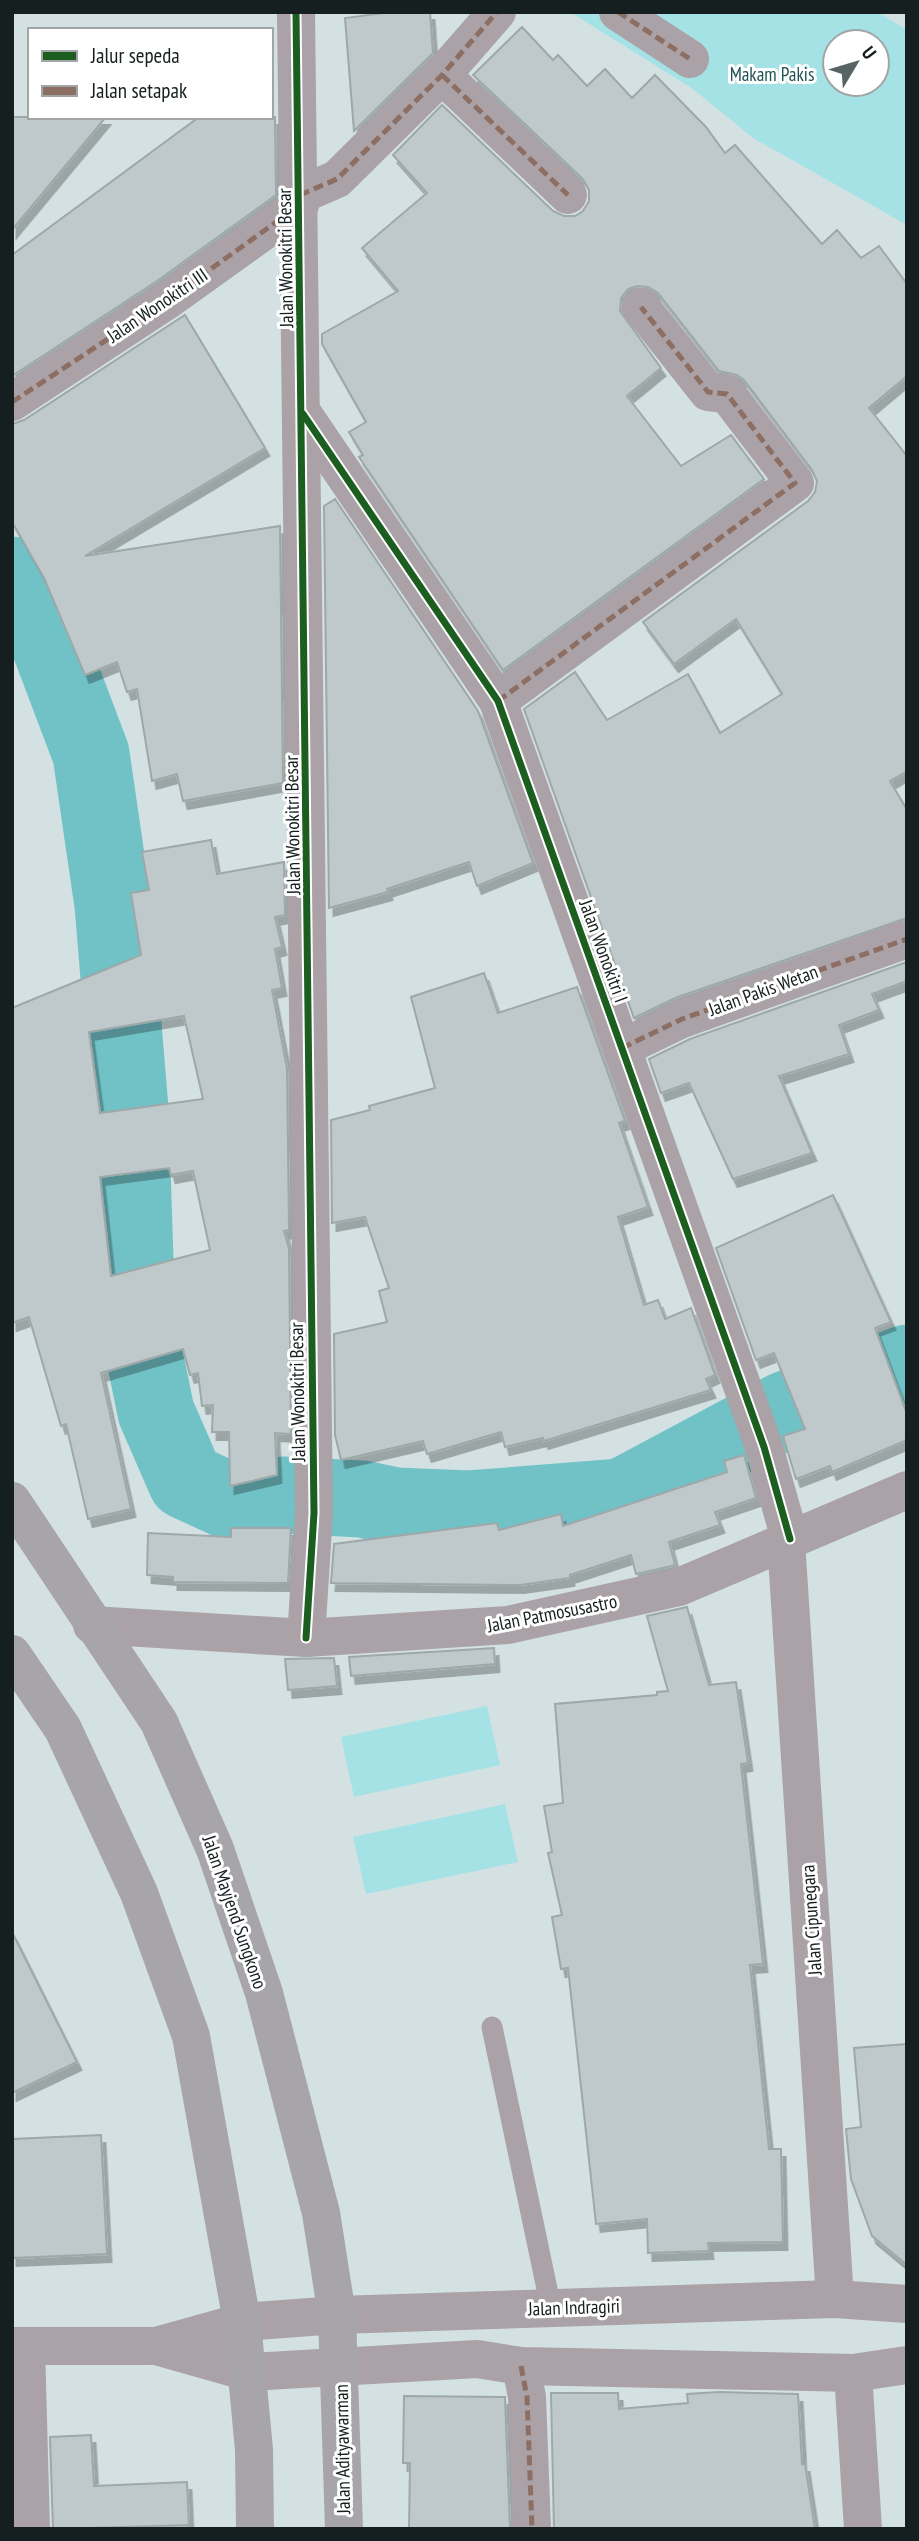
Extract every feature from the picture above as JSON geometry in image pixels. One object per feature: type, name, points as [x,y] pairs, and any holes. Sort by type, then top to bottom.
[{"type":"main road","name":"Jalan Mayjend Sungkono","points":[[12,1501],[159,1722],[215,1849],[270,2019],[321,2213],[337,2315],[341,2369]]},
{"type":"main road","points":[[12,1654],[63,1729],[139,1893],[191,2036],[242,2322],[248,2372],[256,2529]]},
{"type":"main road","name":"Jalan Adityawarman","points":[[341,2369],[344,2529]]},
{"type":"street","name":"Jalan Wonokitri Besar","points":[[296,12],[303,414],[314,1513],[306,1638]]},
{"type":"street","name":"Jalan Wonokitri III","points":[[12,402],[169,299],[300,200],[337,179],[442,75],[497,12]]},
{"type":"street","points":[[618,12],[690,59]]},
{"type":"street","points":[[442,75],[568,195]]},
{"type":"street","points":[[498,701],[795,483],[727,394],[708,392],[641,307]]},
{"type":"street","name":"Jalan Wonokitri I","points":[[303,414],[498,701],[764,1447],[788,1540]]},
{"type":"street","name":"Jalan Pakis Wetan","points":[[622,1048],[682,1018],[907,939]]},
{"type":"street","name":"Jalan Patmosusastro","points":[[92,1625],[306,1638],[508,1625],[679,1587],[907,1490]]},
{"type":"street","name":"Jalan Cipunegara","points":[[788,1540],[835,2299]]},
{"type":"street","name":"Jalan Indragiri","points":[[156,2346],[242,2322],[337,2315],[835,2299],[907,2304]]},
{"type":"street","points":[[31,2529],[19,2346],[156,2346],[248,2372],[341,2369],[477,2359],[521,2366],[853,2373],[907,2365]]},
{"type":"street","points":[[521,2366],[527,2397],[532,2529]]},
{"type":"street","points":[[853,2373],[863,2529]]},
{"type":"lane","points":[[492,2027],[551,2308]]},
{"type":"green space","name":"Makam Pakis","points":[[570,12],[878,12],[907,30],[907,225],[753,138],[693,89]]},
{"type":"green space","points":[[487,1706],[500,1765],[354,1797],[341,1737]]},
{"type":"green space","points":[[505,1804],[518,1862],[366,1894],[353,1837]]},
{"type":"building","points":[[391,12],[430,12],[433,53],[354,131],[345,18]]},
{"type":"building","points":[[522,27],[553,60],[558,55],[587,86],[605,69],[632,98],[655,75],[706,127],[725,153],[735,145],[822,244],[837,230],[861,258],[879,246],[907,284],[907,376],[869,408],[907,456],[907,771],[890,781],[907,810],[907,918],[675,998],[634,1018],[524,709],[575,672],[607,720],[688,674],[720,733],[782,694],[736,619],[674,664],[643,622],[808,501],[815,492],[817,481],[812,470],[744,380],[737,375],[719,371],[658,293],[648,287],[628,289],[621,298],[620,311],[661,368],[627,396],[681,466],[731,435],[764,479],[503,670],[359,457],[363,455],[349,432],[366,422],[322,344],[322,334],[398,291],[362,248],[427,193],[393,155],[442,105],[553,211],[564,216],[575,216],[583,211],[589,201],[589,190],[583,179],[473,75]]},
{"type":"building","points":[[12,117],[104,119],[12,230]]},
{"type":"building","points":[[275,117],[276,195],[157,281],[12,376],[12,255],[196,119]]},
{"type":"building","points":[[185,315],[265,448],[85,556],[280,526],[283,783],[183,801],[177,774],[152,781],[137,689],[127,692],[117,662],[85,675],[44,578],[12,522],[12,424],[24,420]]},
{"type":"building","points":[[335,499],[478,711],[533,863],[477,886],[469,862],[387,889],[388,892],[329,908],[324,506]]},
{"type":"building","points":[[211,840],[217,874],[284,862],[285,915],[275,917],[282,947],[275,949],[282,988],[272,990],[287,1068],[289,1230],[284,1231],[289,1249],[291,1434],[275,1433],[277,1475],[230,1486],[229,1432],[212,1432],[213,1405],[202,1406],[198,1373],[190,1375],[183,1349],[101,1373],[131,1509],[88,1519],[66,1424],[61,1426],[29,1317],[12,1323],[12,1008],[141,955],[131,893],[149,890],[142,852]],"holes":[[[184,1016],[203,1099],[100,1113],[89,1032]],[[169,1168],[171,1175],[193,1171],[210,1250],[111,1276],[100,1177]]]},
{"type":"building","points":[[907,962],[907,981],[872,994],[879,1010],[839,1025],[849,1054],[779,1076],[812,1153],[733,1179],[689,1083],[661,1093],[649,1059],[690,1039]]},
{"type":"building","points":[[484,973],[498,1013],[577,987],[625,1121],[619,1123],[648,1207],[618,1217],[644,1305],[658,1300],[665,1319],[691,1308],[715,1375],[706,1379],[711,1390],[544,1441],[543,1438],[505,1447],[501,1432],[427,1454],[423,1441],[341,1460],[335,1435],[334,1334],[387,1322],[379,1291],[389,1288],[365,1217],[332,1223],[331,1120],[370,1110],[369,1106],[435,1088],[411,997]]},
{"type":"building","points":[[833,1195],[891,1322],[875,1328],[907,1414],[907,1440],[832,1472],[830,1466],[796,1479],[783,1436],[805,1429],[774,1353],[756,1360],[716,1248]]},
{"type":"building","points":[[744,1455],[756,1498],[715,1512],[720,1525],[669,1542],[675,1565],[672,1566],[636,1574],[631,1555],[570,1575],[570,1578],[520,1585],[331,1583],[334,1544],[497,1523],[499,1530],[561,1514],[563,1526],[727,1472],[724,1461]]},
{"type":"building","points":[[231,1528],[291,1528],[288,1583],[173,1582],[173,1577],[147,1575],[148,1533],[231,1537]]},
{"type":"building","points":[[687,1607],[709,1685],[736,1682],[748,1763],[741,1764],[763,1964],[750,1965],[769,2149],[781,2149],[783,2242],[708,2243],[709,2251],[648,2253],[647,2219],[596,2224],[568,1968],[561,1969],[552,1917],[562,1915],[548,1853],[552,1852],[544,1806],[563,1803],[555,1704],[657,1695],[657,1692],[668,1691],[647,1616]]},
{"type":"building","points":[[494,1648],[495,1664],[351,1676],[349,1657]]},
{"type":"building","points":[[334,1658],[337,1686],[288,1690],[285,1659]]},
{"type":"building","points":[[12,1932],[77,2062],[12,2093]]},
{"type":"building","points":[[907,2044],[907,2265],[872,2236],[851,2179],[846,2129],[861,2127],[854,2048]]},
{"type":"building","points":[[101,2135],[107,2254],[12,2258],[12,2139]]},
{"type":"building","points":[[551,2393],[618,2393],[619,2409],[688,2403],[687,2394],[798,2394],[802,2464],[805,2464],[815,2529],[554,2529]]},
{"type":"building","points":[[404,2396],[505,2397],[510,2529],[409,2529],[410,2463],[403,2463]]},
{"type":"building","points":[[91,2435],[94,2486],[187,2482],[189,2525],[53,2529],[50,2437]]},
{"type":"waterway","points":[[12,575],[49,643],[91,754],[113,905],[130,1109],[137,1319],[156,1412],[186,1481],[234,1503],[283,1495],[362,1499],[395,1506],[469,1509],[622,1497],[785,1410],[907,1363]]},
{"type":"marked path","points":[[300,195],[337,179],[442,75],[497,12]]},
{"type":"marked path","points":[[618,12],[690,59]]},
{"type":"marked path","points":[[442,75],[568,195]]},
{"type":"marked path","points":[[12,402],[169,299],[300,205]]},
{"type":"marked path","points":[[498,701],[795,483],[727,394],[708,392],[641,307]]},
{"type":"marked path","points":[[622,1048],[682,1019],[907,939]]},
{"type":"marked path","points":[[521,2366],[527,2397],[532,2529]]},
{"type":"cycle path","points":[[296,12],[314,1513],[306,1638]]},
{"type":"cycle path","points":[[303,414],[498,701],[764,1447],[790,1539]]}]
